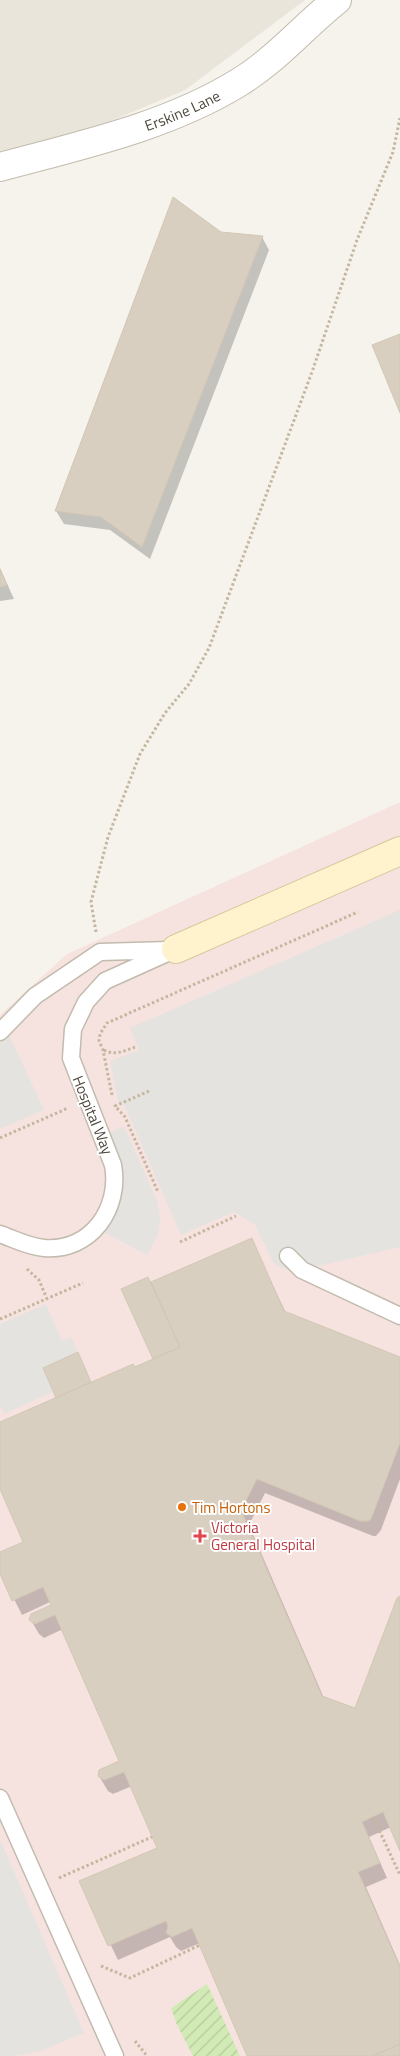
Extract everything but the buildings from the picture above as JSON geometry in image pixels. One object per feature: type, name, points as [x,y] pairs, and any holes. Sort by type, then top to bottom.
[{"type":"street","name":"Erskine Lane","points":[[0,167],[115,135],[180,113],[209,99],[239,82],[271,60],[337,0]]},
{"type":"street","name":"Hospital Way","points":[[176,949],[400,851]]},
{"type":"lane","name":"Hospital Way","points":[[100,952],[176,949]]},
{"type":"lane","name":"Hospital Way","points":[[0,1234],[34,1246],[51,1248],[66,1246],[89,1234],[106,1215],[113,1197],[116,1178],[113,1165],[71,1058],[71,1043],[78,1015],[86,1002],[106,982],[176,949]]},
{"type":"lane","points":[[0,1032],[35,996],[100,952]]},
{"type":"lane","points":[[288,1256],[302,1270],[400,1316]]},
{"type":"lane","points":[[2,1808],[31,1890],[64,1965],[115,2056]]},
{"type":"path","points":[[100,952],[92,902],[108,837],[140,754],[165,713],[188,684],[209,648],[312,372],[357,240],[393,152],[400,118]]},
{"type":"path","points":[[158,1192],[125,1117],[115,1106],[103,1050],[99,1041],[100,1034],[107,1023],[358,912]]},
{"type":"path","points":[[103,1050],[109,1053],[117,1053],[135,1048]]},
{"type":"path","points":[[115,1106],[148,1091]]},
{"type":"path","points":[[0,1138],[85,1095]]},
{"type":"path","points":[[180,1242],[236,1216]]},
{"type":"path","points":[[21,1267],[34,1274],[39,1280],[47,1299]]},
{"type":"path","points":[[0,1319],[83,1283]]},
{"type":"path","points":[[373,1817],[400,1875]]},
{"type":"path","points":[[58,1878],[152,1837]]},
{"type":"path","points":[[95,1964],[130,1978],[200,1946]]},
{"type":"shaded area","points":[[0,0],[305,0],[185,90],[56,144],[0,152]]},
{"type":"shaded area","name":"Victoria General Hospital","points":[[400,802],[400,2056],[0,2056],[0,1015],[67,954]]},
{"type":"shaded area","points":[[400,910],[400,1247],[293,1272],[279,1267],[273,1262],[255,1225],[234,1212],[181,1235],[124,1105],[118,1101],[110,1061],[139,1050],[130,1028]]},
{"type":"shaded area","points":[[5,1026],[44,1110],[0,1129],[0,1032]]},
{"type":"shaded area","points":[[124,1126],[158,1203],[160,1219],[158,1235],[147,1255],[96,1228],[112,1203],[102,1136]]},
{"type":"shaded area","points":[[46,1304],[62,1341],[71,1337],[89,1376],[4,1414],[0,1405],[0,1324]]},
{"type":"shaded area","points":[[0,1839],[84,2033],[41,2051],[15,2056],[0,2056]]},
{"type":"green space","points":[[207,1984],[240,2056],[193,2056],[177,2025],[171,2008]]},
{"type":"place","name":"Tim Hortons","points":[[182,1507]]},
{"type":"place","name":"Victoria General Hospital","points":[[200,1536]]}]
